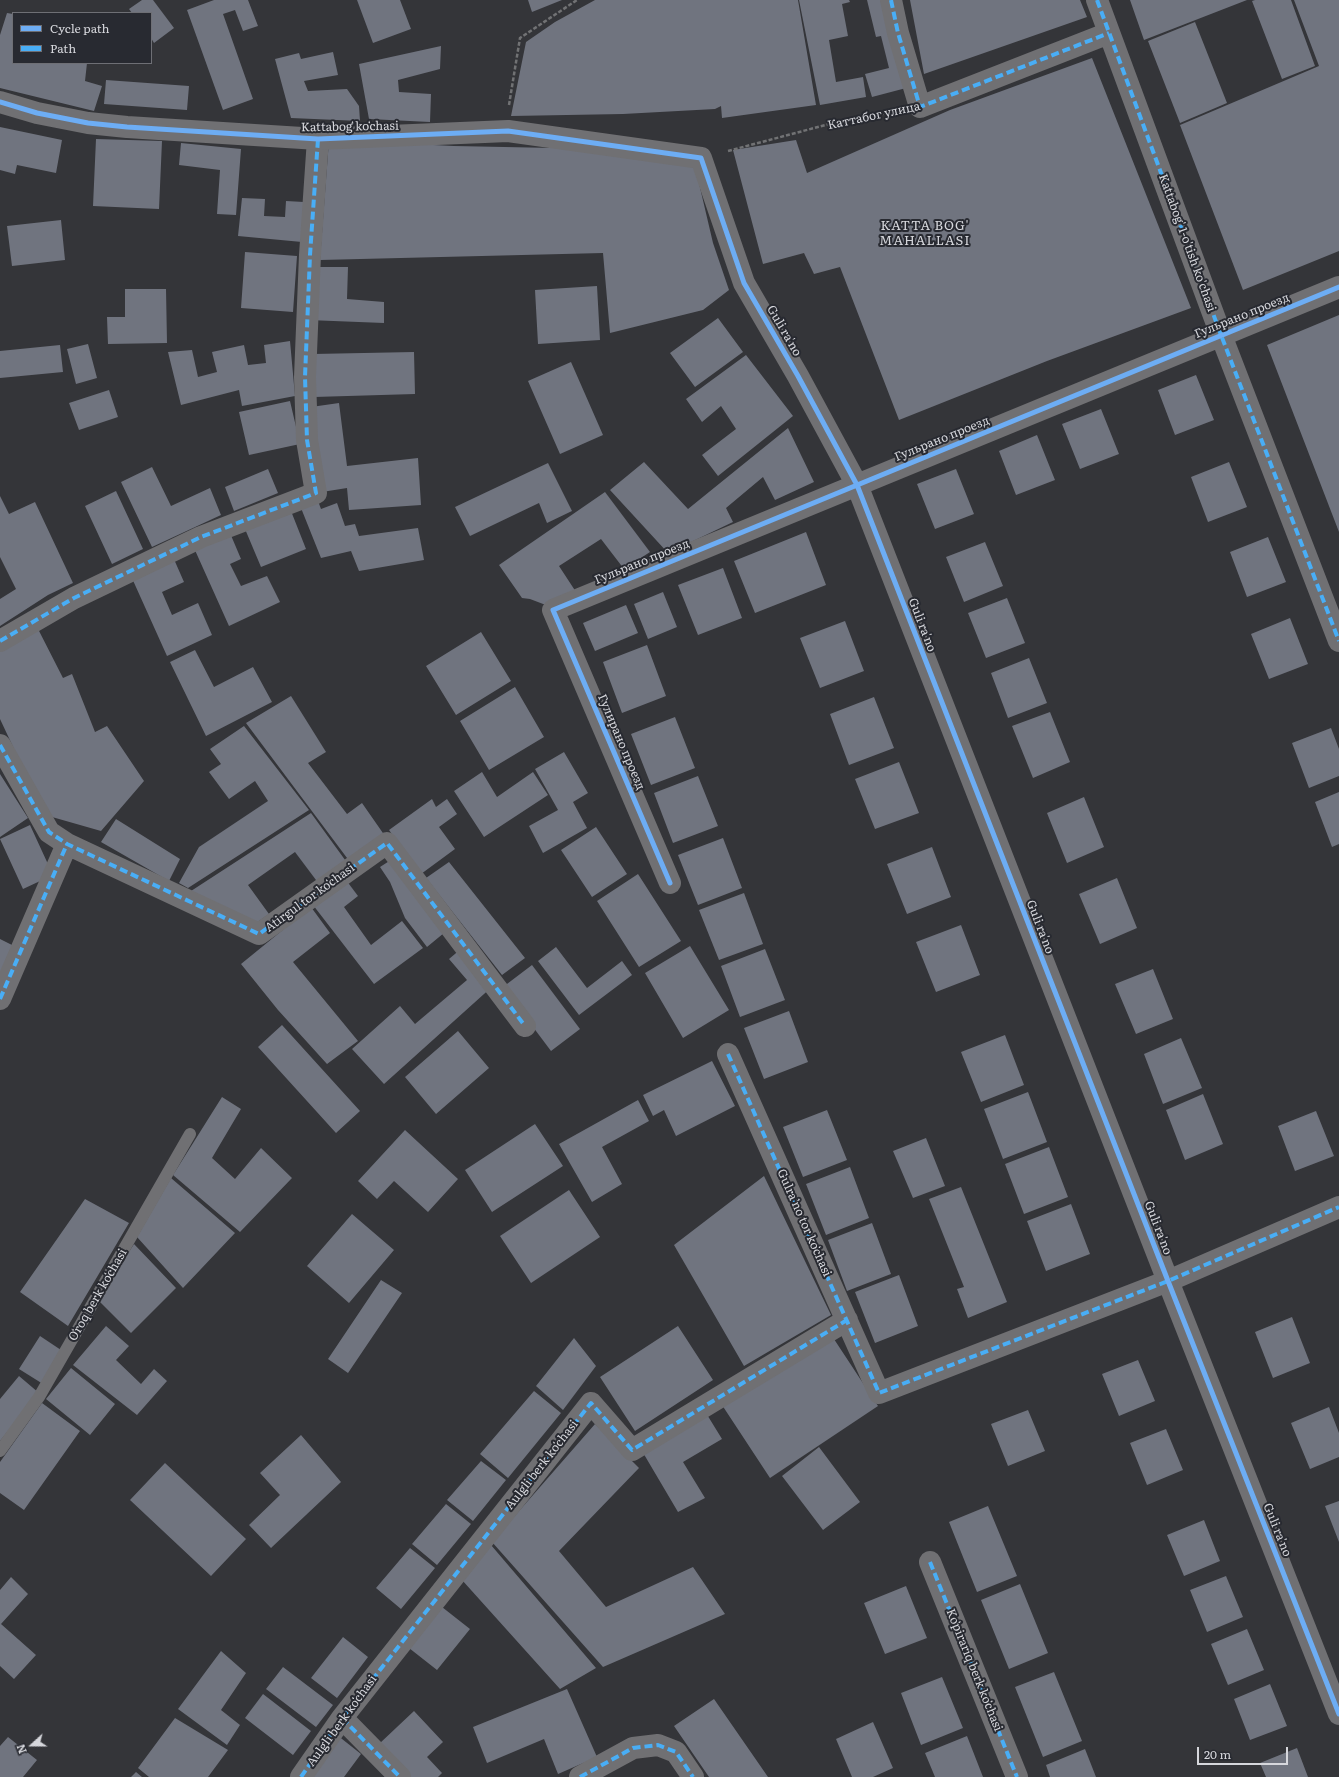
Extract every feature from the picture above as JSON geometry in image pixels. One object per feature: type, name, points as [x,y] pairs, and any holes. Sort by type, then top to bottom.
[{"type":"street","points":[[891,0],[898,33],[920,107]]},
{"type":"street","name":"Kattabog' 1-o'tish ko'chasi","points":[[1097,0],[1221,335],[1339,642]]},
{"type":"street","name":"Каттабог улица","points":[[920,107],[1109,33]]},
{"type":"street","name":"Kattabogʻ koʻchasi","points":[[0,102],[37,113],[88,123],[318,139],[508,131],[701,158]]},
{"type":"street","points":[[0,641],[74,598],[201,537],[316,493],[307,440],[305,377],[310,255],[318,139]]},
{"type":"street","name":"Guli ra'no","points":[[701,158],[744,283],[798,376],[857,485],[1339,1714]]},
{"type":"street","name":"Гульрано проезд","points":[[553,610],[1221,335],[1339,288]]},
{"type":"street","name":"Гулирано проезд","points":[[553,610],[670,883]]},
{"type":"street","name":"Atirgul tor koʻchasi","points":[[0,745],[49,832],[67,844],[259,934],[387,843],[525,1026]]},
{"type":"street","points":[[0,999],[67,844]]},
{"type":"street","name":"Gulraʼno tor koʻchasi","points":[[728,1054],[879,1392],[1168,1281]]},
{"type":"street","points":[[1168,1281],[1339,1208]]},
{"type":"street","name":"Aulgli berk koʻchasi","points":[[302,1777],[342,1718],[591,1403],[632,1450],[848,1320]]},
{"type":"street","name":"Koʻpirariq berk koʻchasi","points":[[930,1562],[1017,1777]]},
{"type":"street","points":[[342,1718],[400,1777]]},
{"type":"street","points":[[580,1777],[633,1748],[658,1745],[676,1752],[693,1777]]},
{"type":"lane","name":"Oʻroq berk koʻchasi","points":[[0,1451],[40,1397],[190,1134]]},
{"type":"path","points":[[508,131],[509,103],[520,38],[577,0]]},
{"type":"building","points":[[142,0],[153,0],[174,28],[154,43],[152,40],[152,12],[131,12],[129,9]]},
{"type":"building","points":[[214,0],[248,0],[258,26],[243,31],[235,10],[223,14],[253,99],[223,110],[187,10]]},
{"type":"building","points":[[357,0],[400,0],[411,29],[373,43]]},
{"type":"building","points":[[528,0],[562,0],[532,12]]},
{"type":"building","points":[[595,0],[798,0],[816,105],[722,118],[721,106],[715,109],[623,114],[511,116],[526,42],[555,22]]},
{"type":"building","points":[[799,0],[849,0],[850,2],[842,4],[848,36],[829,40],[836,82],[863,77],[866,97],[820,105]]},
{"type":"building","points":[[867,0],[888,0],[910,87],[872,97],[865,74],[889,68],[881,36],[876,37]]},
{"type":"building","points":[[910,0],[1080,0],[1087,17],[924,74]]},
{"type":"building","points":[[1130,0],[1247,0],[1144,40]]},
{"type":"building","points":[[1291,0],[1315,66],[1282,79],[1252,1]]},
{"type":"building","points":[[1294,0],[1339,0],[1339,251],[1243,290],[1180,125],[1319,66]]},
{"type":"building","points":[[7,13],[12,14],[12,64],[87,64],[85,81],[102,86],[94,111],[0,88],[0,35]]},
{"type":"building","points":[[1195,22],[1227,103],[1180,123],[1148,41]]},
{"type":"building","points":[[441,46],[440,69],[398,80],[399,92],[431,94],[430,122],[369,119],[359,64]]},
{"type":"building","points":[[333,52],[338,75],[304,81],[308,91],[347,89],[359,106],[360,121],[291,118],[275,59],[299,53],[301,59]]},
{"type":"building","points":[[1092,58],[1191,308],[1047,361],[899,420],[840,267],[814,274],[804,253],[763,264],[733,150],[796,140],[807,173],[950,110]]},
{"type":"building","points":[[106,80],[189,86],[187,110],[104,104]]},
{"type":"building","points":[[0,127],[62,140],[56,173],[17,165],[15,174],[0,170]]},
{"type":"building","points":[[96,139],[162,141],[159,209],[93,206]]},
{"type":"building","points":[[329,140],[454,146],[605,149],[694,162],[713,243],[729,290],[703,310],[610,333],[603,253],[320,260]]},
{"type":"building","points":[[181,143],[241,149],[236,215],[217,214],[220,170],[179,165]]},
{"type":"building","points":[[242,198],[265,199],[264,216],[285,217],[286,201],[304,202],[302,242],[238,236]]},
{"type":"building","points":[[61,220],[65,260],[12,266],[7,226]]},
{"type":"building","points":[[245,252],[297,256],[293,312],[241,308]]},
{"type":"building","points":[[311,267],[348,267],[347,299],[384,302],[384,323],[308,320]]},
{"type":"building","points":[[597,286],[600,340],[538,344],[535,290]]},
{"type":"building","points":[[125,289],[166,289],[167,343],[108,344],[107,317],[125,317]]},
{"type":"building","points":[[1339,315],[1339,532],[1267,345]]},
{"type":"building","points":[[718,318],[743,352],[695,387],[670,353]]},
{"type":"building","points":[[290,341],[295,396],[242,406],[239,390],[181,405],[168,352],[192,350],[198,377],[217,372],[212,352],[244,345],[248,365],[266,363],[264,345]]},
{"type":"building","points":[[88,344],[97,378],[76,384],[67,349]]},
{"type":"building","points":[[60,345],[63,372],[0,378],[0,351]]},
{"type":"building","points":[[414,352],[415,394],[314,397],[313,354]]},
{"type":"building","points":[[746,355],[793,416],[718,476],[702,455],[736,429],[721,406],[702,422],[686,399]]},
{"type":"building","points":[[571,362],[603,435],[560,454],[528,381]]},
{"type":"building","points":[[1196,375],[1214,420],[1175,435],[1158,390]]},
{"type":"building","points":[[109,390],[118,417],[79,430],[69,403]]},
{"type":"building","points":[[290,401],[300,444],[249,455],[239,412]]},
{"type":"building","points":[[339,403],[347,466],[418,458],[421,505],[349,510],[347,488],[322,492],[311,407]]},
{"type":"building","points":[[1101,409],[1119,454],[1080,469],[1062,424]]},
{"type":"building","points":[[788,428],[814,482],[775,500],[763,477],[726,508],[733,522],[668,553],[610,490],[644,462],[688,509]]},
{"type":"building","points":[[1037,435],[1055,480],[1016,495],[999,451]]},
{"type":"building","points":[[1229,462],[1247,507],[1208,522],[1191,477]]},
{"type":"building","points":[[548,463],[572,511],[547,523],[539,503],[470,536],[455,507]]},
{"type":"building","points":[[152,467],[171,506],[210,488],[221,515],[152,547],[121,482]]},
{"type":"building","points":[[268,469],[278,493],[234,511],[225,487]]},
{"type":"building","points":[[956,469],[974,514],[935,529],[917,484]]},
{"type":"building","points":[[116,491],[143,549],[112,564],[85,506]]},
{"type":"building","points":[[605,492],[650,552],[624,569],[601,539],[559,566],[576,592],[551,607],[530,599],[522,598],[499,565]]},
{"type":"building","points":[[0,496],[9,514],[35,502],[73,583],[48,595],[0,626],[0,599],[16,589],[0,557]]},
{"type":"building","points":[[318,501],[321,509],[337,503],[345,526],[355,524],[359,536],[418,528],[424,560],[359,571],[351,551],[321,558],[301,508]]},
{"type":"building","points":[[291,511],[306,549],[261,567],[245,529]]},
{"type":"building","points":[[806,532],[826,585],[755,613],[734,561]]},
{"type":"building","points":[[230,533],[241,559],[230,564],[241,586],[267,576],[280,602],[229,626],[194,548]]},
{"type":"building","points":[[1268,537],[1286,582],[1247,597],[1230,552]]},
{"type":"building","points":[[985,542],[1003,586],[964,602],[946,557]]},
{"type":"building","points":[[173,557],[184,582],[162,592],[172,615],[198,603],[212,635],[167,656],[131,576]]},
{"type":"building","points":[[723,568],[742,618],[698,635],[678,585]]},
{"type":"building","points":[[663,592],[677,627],[648,639],[634,604]]},
{"type":"building","points":[[1007,598],[1025,643],[986,658],[968,613]]},
{"type":"building","points":[[626,605],[638,633],[595,651],[583,623]]},
{"type":"building","points":[[1290,618],[1308,664],[1269,679],[1251,634]]},
{"type":"building","points":[[845,621],[864,671],[820,688],[800,638]]},
{"type":"building","points":[[37,627],[63,678],[72,674],[95,732],[107,726],[144,781],[101,831],[45,815],[0,719],[0,649]]},
{"type":"building","points":[[481,632],[511,681],[456,715],[426,666]]},
{"type":"building","points":[[647,645],[666,696],[622,713],[603,662]]},
{"type":"building","points":[[195,650],[214,687],[253,667],[272,702],[206,736],[170,662]]},
{"type":"building","points":[[1029,658],[1047,703],[1008,718],[991,673]]},
{"type":"building","points":[[515,687],[544,737],[489,770],[460,721]]},
{"type":"building","points":[[291,696],[326,752],[308,763],[347,814],[362,803],[385,836],[350,862],[246,723]]},
{"type":"building","points":[[874,697],[894,748],[849,765],[830,714]]},
{"type":"building","points":[[1050,712],[1070,762],[1033,778],[1012,726]]},
{"type":"building","points":[[675,717],[695,768],[651,785],[631,734]]},
{"type":"building","points":[[244,726],[309,810],[188,888],[179,883],[199,847],[268,801],[255,781],[229,799],[209,772],[221,764],[210,749]]},
{"type":"building","points":[[1331,728],[1339,749],[1339,776],[1309,788],[1292,743]]},
{"type":"building","points":[[564,752],[588,793],[573,802],[587,828],[543,853],[529,826],[558,810],[535,769]]},
{"type":"building","points":[[899,762],[919,813],[875,829],[855,779]]},
{"type":"building","points":[[482,772],[497,797],[533,772],[548,795],[484,837],[454,791]]},
{"type":"building","points":[[0,774],[28,818],[0,837]]},
{"type":"building","points":[[698,776],[718,826],[673,843],[654,793]]},
{"type":"building","points":[[1339,792],[1339,844],[1332,847],[1315,802]]},
{"type":"building","points":[[1084,797],[1104,847],[1067,863],[1047,813]]},
{"type":"building","points":[[432,799],[436,807],[447,799],[457,814],[439,827],[455,849],[421,874],[389,830]]},
{"type":"building","points":[[311,813],[348,864],[319,884],[295,852],[248,885],[269,914],[252,926],[191,891]]},
{"type":"building","points":[[116,819],[180,859],[169,881],[101,842]]},
{"type":"building","points":[[30,825],[53,875],[23,889],[0,839]]},
{"type":"building","points":[[596,827],[627,874],[592,897],[561,850]]},
{"type":"building","points":[[723,838],[742,888],[698,905],[678,855]]},
{"type":"building","points":[[932,847],[951,897],[907,914],[887,864]]},
{"type":"building","points":[[394,858],[450,928],[427,947],[405,918],[390,882],[380,867]]},
{"type":"building","points":[[449,862],[525,958],[502,975],[426,878]]},
{"type":"building","points":[[638,874],[681,941],[639,967],[597,901]]},
{"type":"building","points":[[1117,878],[1137,928],[1100,944],[1079,894]]},
{"type":"building","points":[[346,880],[358,896],[344,907],[371,945],[402,921],[423,948],[374,984],[313,905]]},
{"type":"building","points":[[744,893],[763,944],[719,960],[699,910]]},
{"type":"building","points":[[311,907],[330,933],[293,962],[358,1041],[327,1064],[278,1010],[241,964]]},
{"type":"building","points":[[961,925],[980,975],[936,992],[916,942]]},
{"type":"building","points":[[0,939],[20,949],[0,990]]},
{"type":"building","points":[[690,946],[729,1010],[683,1038],[645,973]]},
{"type":"building","points":[[556,947],[587,988],[622,961],[632,975],[579,1015],[538,961]]},
{"type":"building","points":[[462,948],[494,985],[384,1084],[352,1049],[400,1006],[415,1024],[467,980],[449,959]]},
{"type":"building","points":[[765,949],[785,1000],[740,1017],[721,966]]},
{"type":"building","points":[[532,965],[580,1029],[551,1051],[503,987]]},
{"type":"building","points":[[1153,969],[1173,1019],[1136,1034],[1115,984]]},
{"type":"building","points":[[789,1011],[808,1062],[764,1079],[744,1028]]},
{"type":"building","points":[[282,1025],[360,1111],[336,1133],[258,1047]]},
{"type":"building","points":[[458,1031],[489,1068],[436,1114],[405,1077]]},
{"type":"building","points":[[1005,1035],[1024,1085],[981,1102],[961,1052]]},
{"type":"building","points":[[1181,1038],[1202,1088],[1163,1104],[1144,1054]]},
{"type":"building","points":[[712,1061],[735,1106],[676,1136],[664,1110],[653,1116],[643,1095]]},
{"type":"building","points":[[1028,1092],[1047,1142],[1003,1159],[984,1109]]},
{"type":"building","points":[[1203,1094],[1223,1144],[1185,1160],[1166,1110]]},
{"type":"building","points":[[222,1097],[241,1109],[212,1158],[235,1179],[261,1148],[292,1178],[240,1232],[173,1175]]},
{"type":"building","points":[[638,1100],[649,1121],[602,1147],[622,1184],[592,1202],[559,1144]]},
{"type":"building","points":[[827,1110],[847,1160],[803,1177],[783,1127]]},
{"type":"building","points":[[1316,1111],[1334,1156],[1295,1171],[1278,1126]]},
{"type":"building","points":[[535,1124],[563,1166],[492,1212],[465,1170]]},
{"type":"building","points":[[405,1130],[458,1179],[428,1212],[394,1181],[377,1199],[358,1181]]},
{"type":"building","points":[[926,1138],[945,1186],[913,1198],[893,1151]]},
{"type":"building","points":[[1049,1147],[1068,1197],[1024,1214],[1005,1164]]},
{"type":"building","points":[[850,1167],[869,1218],[826,1235],[806,1184]]},
{"type":"building","points":[[764,1176],[831,1315],[744,1366],[674,1245]]},
{"type":"building","points":[[171,1178],[235,1233],[183,1288],[137,1237]]},
{"type":"building","points":[[961,1187],[1007,1302],[968,1318],[957,1289],[964,1287],[929,1199]]},
{"type":"building","points":[[569,1190],[600,1237],[531,1283],[500,1236]]},
{"type":"building","points":[[85,1199],[129,1223],[68,1326],[20,1292]]},
{"type":"building","points":[[1071,1204],[1090,1254],[1046,1271],[1027,1221]]},
{"type":"building","points":[[352,1214],[394,1250],[349,1303],[307,1266]]},
{"type":"building","points":[[872,1223],[891,1274],[847,1291],[828,1240]]},
{"type":"building","points":[[134,1244],[176,1288],[131,1333],[98,1300]]},
{"type":"building","points":[[899,1275],[918,1326],[875,1343],[855,1292]]},
{"type":"building","points":[[381,1280],[402,1293],[348,1373],[328,1359]]},
{"type":"building","points":[[1292,1317],[1310,1363],[1273,1378],[1255,1332]]},
{"type":"building","points":[[106,1326],[129,1346],[116,1360],[141,1384],[154,1369],[167,1381],[137,1415],[73,1365]]},
{"type":"building","points":[[678,1326],[713,1380],[635,1431],[600,1377]]},
{"type":"building","points":[[830,1333],[878,1406],[770,1478],[722,1405]]},
{"type":"building","points":[[40,1336],[64,1352],[43,1384],[19,1369]]},
{"type":"building","points":[[574,1338],[596,1366],[563,1410],[536,1386]]},
{"type":"building","points":[[1138,1360],[1155,1401],[1119,1416],[1102,1374]]},
{"type":"building","points":[[71,1368],[115,1404],[90,1435],[46,1399]]},
{"type":"building","points":[[19,1376],[39,1393],[0,1441],[0,1399]]},
{"type":"building","points":[[534,1391],[561,1413],[508,1478],[480,1454]]},
{"type":"building","points":[[42,1403],[80,1431],[24,1510],[0,1493],[0,1462]]},
{"type":"building","points":[[1329,1407],[1339,1433],[1339,1457],[1310,1469],[1291,1423]]},
{"type":"building","points":[[1028,1410],[1045,1451],[1008,1466],[991,1424]]},
{"type":"building","points":[[706,1413],[722,1439],[683,1462],[705,1498],[678,1512],[642,1451]]},
{"type":"building","points":[[595,1424],[639,1468],[559,1551],[606,1607],[693,1567],[725,1614],[603,1667],[492,1542]]},
{"type":"building","points":[[1166,1429],[1183,1470],[1147,1485],[1130,1443]]},
{"type":"building","points":[[301,1435],[341,1482],[271,1548],[249,1525],[280,1495],[260,1473]]},
{"type":"building","points":[[819,1447],[860,1502],[823,1530],[782,1476]]},
{"type":"building","points":[[481,1461],[506,1480],[473,1521],[447,1500]]},
{"type":"building","points":[[165,1463],[246,1539],[211,1576],[130,1500]]},
{"type":"building","points":[[1339,1501],[1339,1542],[1325,1506]]},
{"type":"building","points":[[446,1504],[471,1524],[437,1565],[412,1544]]},
{"type":"building","points":[[988,1506],[1017,1576],[977,1592],[949,1522]]},
{"type":"building","points":[[1204,1520],[1220,1561],[1184,1576],[1167,1535]]},
{"type":"building","points":[[491,1545],[596,1668],[560,1689],[462,1580]]},
{"type":"building","points":[[410,1548],[435,1568],[401,1609],[376,1588]]},
{"type":"building","points":[[1226,1576],[1243,1617],[1207,1632],[1190,1590]]},
{"type":"building","points":[[11,1577],[28,1594],[1,1624],[36,1655],[14,1679],[0,1666],[0,1590]]},
{"type":"building","points":[[1020,1584],[1048,1653],[1009,1669],[981,1600]]},
{"type":"building","points":[[906,1586],[927,1638],[885,1654],[864,1603]]},
{"type":"building","points":[[442,1607],[470,1629],[437,1670],[409,1648]]},
{"type":"building","points":[[1247,1629],[1264,1670],[1228,1685],[1211,1644]]},
{"type":"building","points":[[343,1637],[368,1657],[337,1698],[311,1678]]},
{"type":"building","points":[[221,1651],[246,1673],[221,1710],[240,1725],[227,1745],[178,1709]]},
{"type":"building","points":[[283,1667],[333,1705],[316,1727],[266,1689]]},
{"type":"building","points":[[1054,1672],[1082,1741],[1043,1757],[1015,1687]]},
{"type":"building","points":[[942,1677],[963,1728],[921,1745],[901,1693]]},
{"type":"building","points":[[1270,1684],[1287,1726],[1250,1740],[1234,1699]]},
{"type":"building","points":[[567,1689],[597,1757],[558,1774],[544,1739],[487,1763],[473,1727]]},
{"type":"building","points":[[263,1694],[311,1731],[293,1755],[245,1718]]},
{"type":"building","points":[[714,1699],[768,1777],[709,1777],[674,1726]]},
{"type":"building","points":[[414,1711],[443,1742],[427,1757],[442,1773],[438,1777],[409,1777],[379,1744]]},
{"type":"building","points":[[175,1718],[228,1750],[208,1777],[149,1777],[138,1768]]},
{"type":"building","points":[[873,1722],[893,1768],[873,1777],[852,1777],[836,1739]]},
{"type":"building","points":[[337,1735],[361,1754],[344,1777],[309,1777]]},
{"type":"building","points":[[967,1736],[983,1777],[935,1777],[925,1753]]},
{"type":"building","points":[[8,1737],[37,1760],[23,1777],[0,1777],[0,1746]]},
{"type":"building","points":[[1297,1748],[1308,1777],[1266,1777],[1260,1763]]},
{"type":"building","points":[[1085,1749],[1096,1777],[1050,1777],[1046,1765]]},
{"type":"building","points":[[136,1772],[142,1777],[131,1777]]},
{"type":"marked path","points":[[891,0],[898,33],[920,107],[1109,33]]},
{"type":"marked path","points":[[1097,0],[1221,335],[1339,641]]},
{"type":"marked path","points":[[0,641],[74,598],[201,537],[316,493],[307,440],[305,377],[310,255],[318,139]]},
{"type":"marked path","points":[[0,745],[49,832],[67,844],[259,934],[387,843],[525,1026]]},
{"type":"marked path","points":[[0,999],[67,844]]},
{"type":"marked path","points":[[728,1054],[879,1393],[1168,1281],[1339,1207]]},
{"type":"marked path","points":[[301,1777],[342,1718],[591,1403],[632,1450],[847,1320]]},
{"type":"marked path","points":[[930,1562],[1017,1777]]},
{"type":"marked path","points":[[342,1718],[400,1777]]},
{"type":"marked path","points":[[580,1777],[633,1748],[658,1745],[676,1752],[693,1777]]},
{"type":"cycle path","points":[[0,102],[37,113],[88,123],[127,127],[318,139],[508,131],[701,158],[744,283],[798,376],[857,485],[1339,1714]]},
{"type":"cycle path","points":[[670,883],[553,610],[1339,287]]},
{"type":"district","name":"KATTA BOG' MAHALLASI","points":[[925,234]]}]
